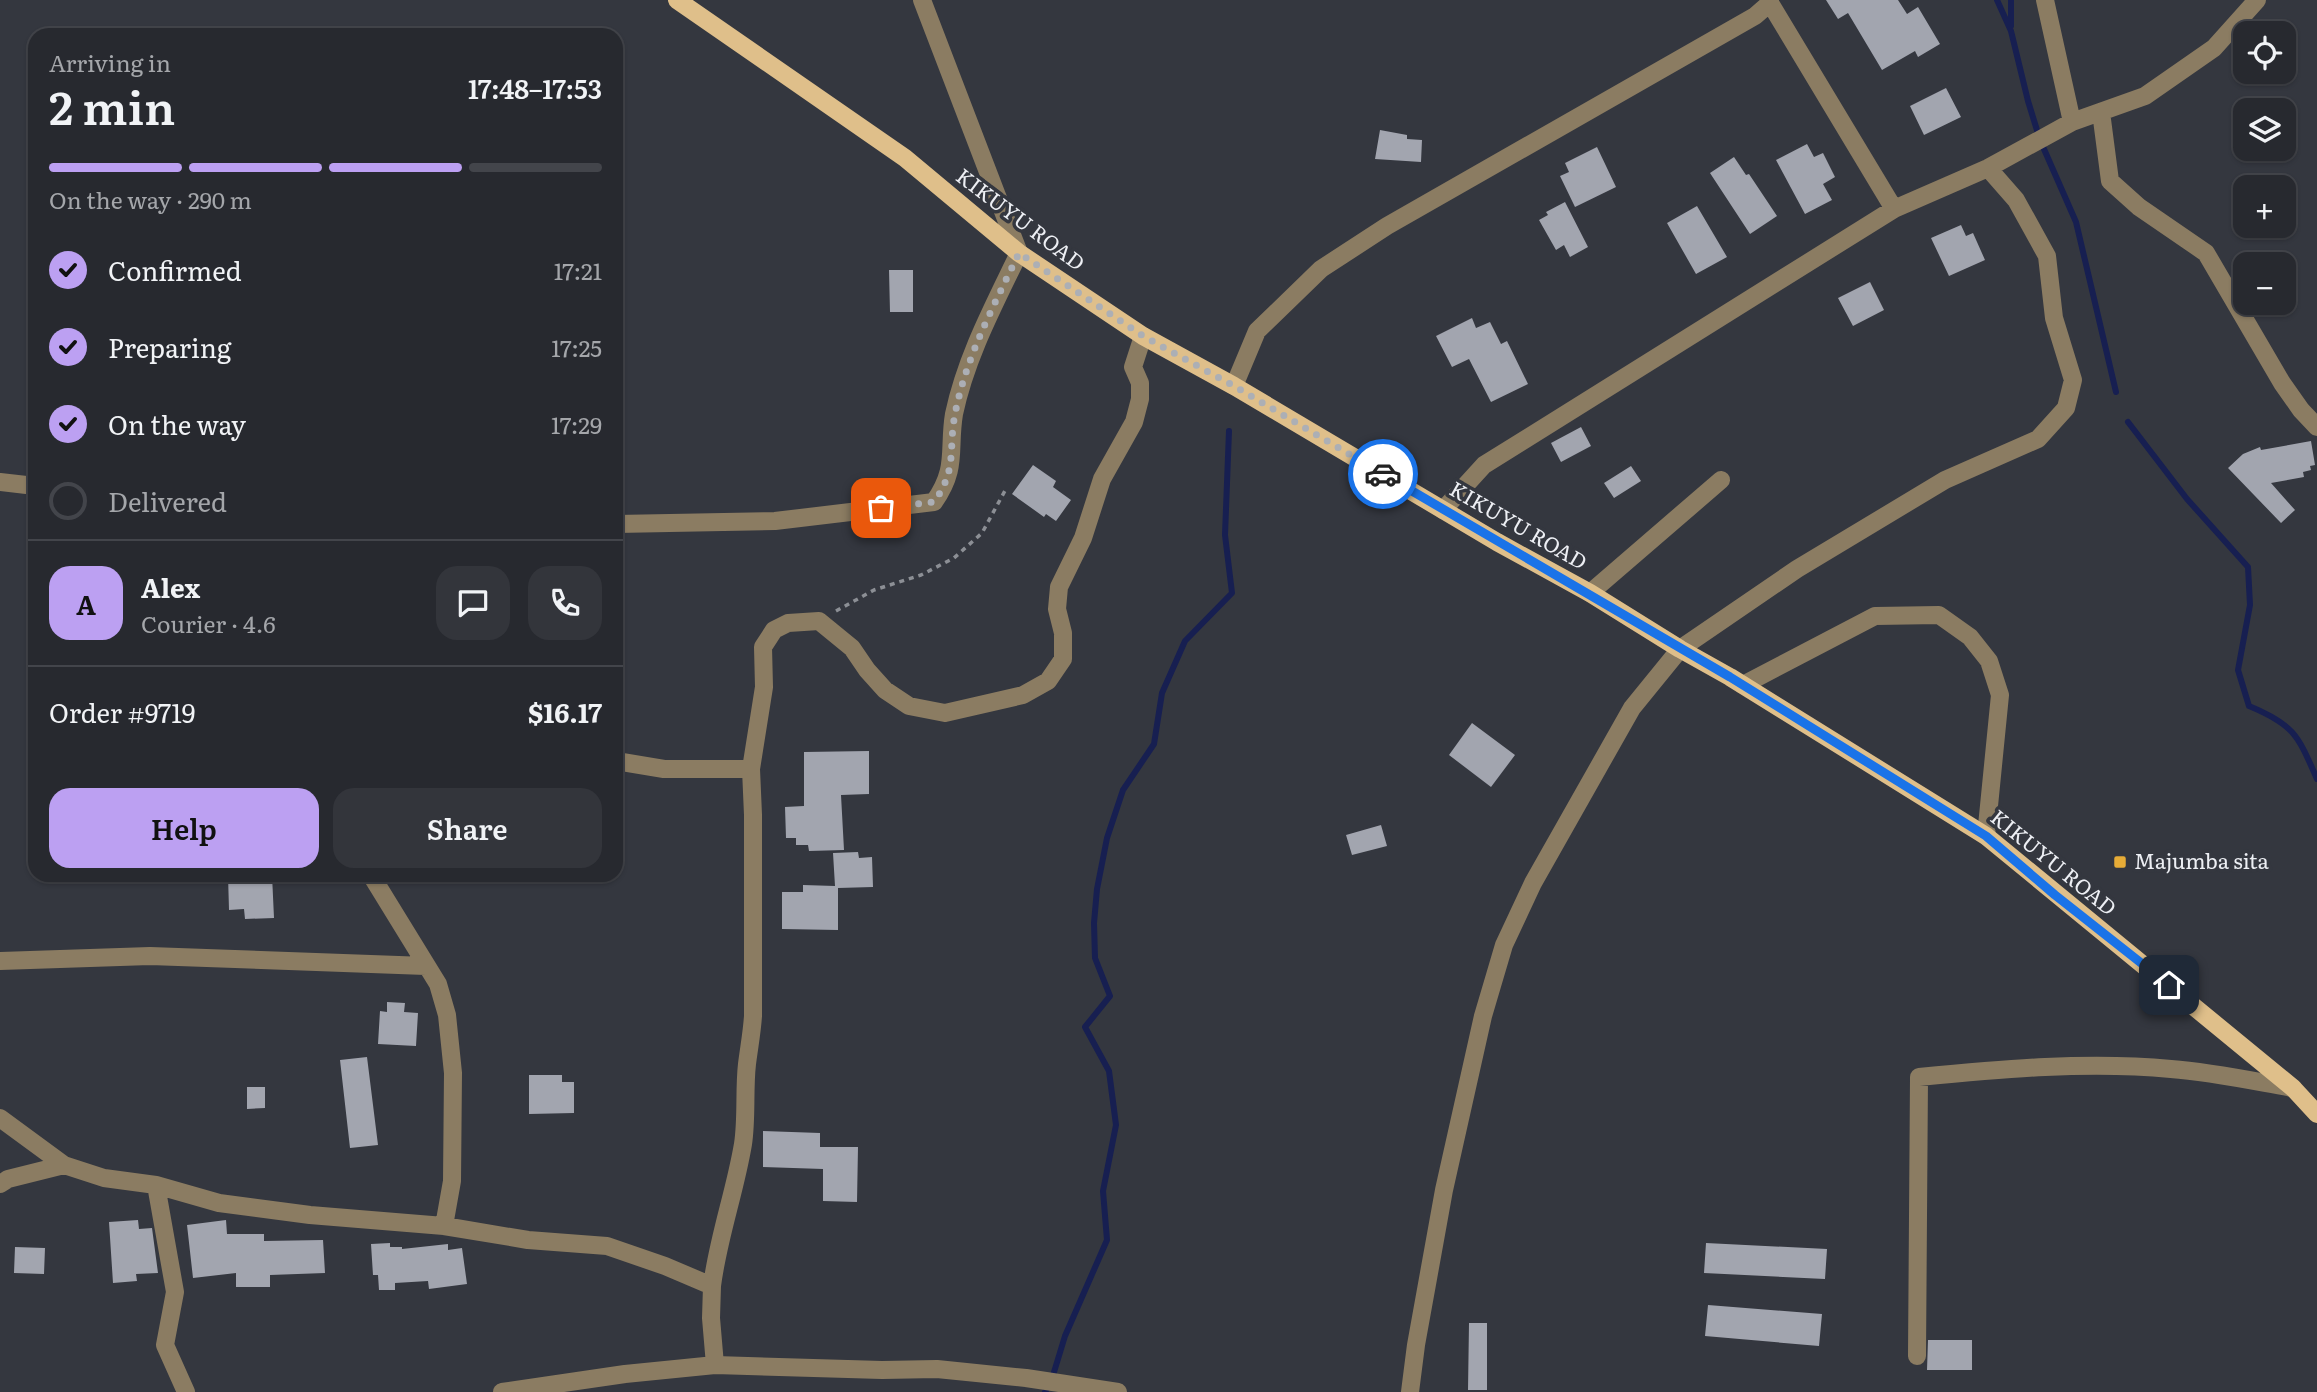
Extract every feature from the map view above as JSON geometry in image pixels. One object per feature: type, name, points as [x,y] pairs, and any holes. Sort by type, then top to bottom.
[{"type":"main road","name":"KIKUYU ROAD","points":[[677,0],[905,158],[1019,253],[1143,336],[1590,593],[1986,836],[2293,1088],[2317,1114]]},
{"type":"street","points":[[623,524],[775,521],[934,502],[946,485],[953,456],[954,414],[976,343],[1019,253],[922,0]]},
{"type":"street","points":[[2045,0],[2072,122]]},
{"type":"street","points":[[1443,510],[1484,465],[1894,208],[1988,168],[2072,122],[2145,96],[2214,48],[2257,0]]},
{"type":"street","points":[[1234,386],[1257,331],[1321,269],[1387,226],[1755,16],[1770,1],[1894,208]]},
{"type":"street","points":[[2101,112],[2110,181],[2139,207],[2206,253],[2282,383],[2317,428]]},
{"type":"street","points":[[1410,1392],[1444,1190],[1483,1016],[1504,945],[1533,883],[1632,708],[1680,649],[1797,569],[1945,480],[2038,439],[2066,408],[2073,380],[2054,318],[2047,256],[2016,200],[1988,168]]},
{"type":"street","points":[[715,1365],[711,1318],[712,1286],[716,1254],[733,1195],[743,1142],[747,1064],[751,1044],[751,769],[764,687],[763,647],[774,630],[788,623],[819,621],[852,648],[885,690],[909,706],[945,713],[1023,695],[1048,681],[1063,659],[1063,633],[1057,609],[1059,587],[1083,538],[1102,479],[1135,422],[1140,383],[1133,367],[1143,336]]},
{"type":"street","points":[[1590,593],[1721,480]]},
{"type":"street","points":[[0,482],[28,485]]},
{"type":"street","points":[[1743,685],[1875,616],[1939,615],[1970,637],[1989,661],[2000,695],[1986,836]]},
{"type":"street","points":[[623,762],[664,769],[751,769]]},
{"type":"street","points":[[375,882],[438,984],[447,1015],[453,1073],[452,1181],[444,1226]]},
{"type":"street","points":[[0,961],[150,956],[426,966]]},
{"type":"street","points":[[1917,1356],[1919,1077],[2026,1067],[2104,1066],[2172,1069],[2293,1088]]},
{"type":"street","points":[[0,1118],[64,1165],[104,1178],[156,1185],[219,1203],[310,1215],[444,1226],[528,1240],[607,1246],[712,1286]]},
{"type":"street","points":[[0,1184],[8,1179],[64,1165]]},
{"type":"street","points":[[156,1185],[175,1292],[165,1345],[186,1392]]},
{"type":"street","points":[[502,1392],[556,1389],[625,1374],[715,1365],[937,1369],[1118,1392]]},
{"type":"path","points":[[819,621],[874,590],[921,575],[954,558],[982,533],[1007,487]]},
{"type":"building","points":[[1826,0],[1898,0],[1907,14],[1918,7],[1940,44],[1918,57],[1915,51],[1882,70],[1848,13],[1838,19]]},
{"type":"building","points":[[1946,88],[1961,117],[1924,135],[1910,106]]},
{"type":"building","points":[[1380,130],[1407,135],[1407,139],[1422,140],[1421,162],[1375,159]]},
{"type":"building","points":[[1807,144],[1814,157],[1823,153],[1835,177],[1823,184],[1832,200],[1805,214],[1776,160]]},
{"type":"building","points":[[1597,147],[1616,187],[1575,207],[1560,176],[1569,172],[1565,163]]},
{"type":"building","points":[[1734,157],[1746,175],[1749,174],[1777,216],[1750,234],[1710,173]]},
{"type":"building","points":[[1565,202],[1588,247],[1570,257],[1564,245],[1556,250],[1539,220],[1548,215],[1546,212]]},
{"type":"building","points":[[1697,206],[1727,257],[1696,274],[1667,223]]},
{"type":"building","points":[[1961,225],[1966,236],[1973,233],[1985,260],[1949,276],[1931,238]]},
{"type":"building","points":[[889,270],[913,270],[913,312],[890,312]]},
{"type":"building","points":[[1870,282],[1884,310],[1853,326],[1838,298]]},
{"type":"building","points":[[1472,318],[1476,328],[1490,322],[1501,344],[1507,341],[1528,384],[1491,402],[1469,359],[1452,367],[1436,336]]},
{"type":"building","points":[[1581,427],[1591,446],[1561,462],[1551,443]]},
{"type":"building","points":[[2311,441],[2315,465],[2310,466],[2311,470],[2303,472],[2304,477],[2271,483],[2295,510],[2281,523],[2228,468],[2243,454],[2260,447],[2261,450]]},
{"type":"building","points":[[1033,465],[1056,481],[1053,487],[1071,500],[1056,521],[1046,514],[1044,517],[1012,494]]},
{"type":"building","points":[[1631,466],[1641,481],[1614,498],[1604,483]]},
{"type":"building","points":[[1472,723],[1515,755],[1491,787],[1449,755]]},
{"type":"building","points":[[869,751],[869,794],[841,795],[844,850],[809,851],[808,845],[796,845],[796,838],[786,838],[785,807],[804,806],[804,752]]},
{"type":"building","points":[[1381,825],[1387,846],[1352,855],[1346,835]]},
{"type":"building","points":[[858,852],[859,858],[872,857],[873,887],[838,888],[838,930],[782,929],[782,892],[803,892],[803,885],[835,886],[833,853]]},
{"type":"building","points":[[228,882],[272,882],[274,918],[245,919],[244,909],[229,910]]},
{"type":"building","points":[[387,1002],[405,1003],[404,1012],[418,1013],[416,1046],[378,1044],[380,1011],[387,1012]]},
{"type":"building","points":[[367,1057],[378,1145],[350,1148],[340,1060]]},
{"type":"building","points":[[529,1075],[562,1075],[562,1082],[574,1082],[574,1113],[529,1114]]},
{"type":"building","points":[[247,1087],[265,1087],[265,1108],[247,1109]]},
{"type":"building","points":[[763,1131],[820,1133],[820,1147],[858,1147],[857,1202],[823,1201],[823,1169],[763,1167]]},
{"type":"building","points":[[138,1220],[139,1229],[152,1228],[158,1273],[136,1274],[137,1281],[113,1283],[109,1222]]},
{"type":"building","points":[[226,1220],[227,1234],[264,1234],[264,1241],[323,1240],[325,1273],[270,1275],[270,1287],[236,1287],[236,1273],[193,1278],[187,1225]]},
{"type":"building","points":[[390,1243],[390,1247],[402,1249],[448,1244],[448,1250],[462,1248],[467,1284],[429,1289],[428,1281],[395,1283],[395,1290],[379,1290],[378,1275],[373,1275],[371,1244]]},
{"type":"building","points":[[1706,1243],[1827,1249],[1825,1279],[1704,1273]]},
{"type":"building","points":[[15,1247],[45,1248],[44,1274],[14,1273]]},
{"type":"building","points":[[1708,1305],[1822,1314],[1819,1346],[1705,1336]]},
{"type":"building","points":[[1469,1323],[1487,1323],[1487,1390],[1468,1390]]},
{"type":"building","points":[[1928,1340],[1972,1340],[1972,1370],[1927,1370]]},
{"type":"waterway","points":[[1997,0],[2011,31],[2040,140],[2076,222],[2116,392]]},
{"type":"waterway","points":[[2011,0],[2011,26]]},
{"type":"waterway","points":[[2128,422],[2187,499],[2248,567],[2250,605],[2238,670],[2249,706],[2286,726],[2305,752],[2317,779]]},
{"type":"waterway","points":[[1045,1392],[1051,1382],[1065,1336],[1107,1240],[1103,1191],[1116,1125],[1109,1071],[1085,1027],[1110,996],[1095,958],[1097,889],[1107,838],[1123,790],[1154,744],[1162,693],[1185,641],[1232,593],[1225,535],[1229,431]]},
{"type":"way so far","points":[[881,508],[934,502],[946,485],[953,456],[954,414],[976,343],[1019,253],[1143,336],[1383,474]]},
{"type":"place","name":"Majumba sita","points":[[2120,862]]},
{"type":"route","points":[[1383,474],[1730,677],[1986,836],[2055,895],[2169,985]]}]
